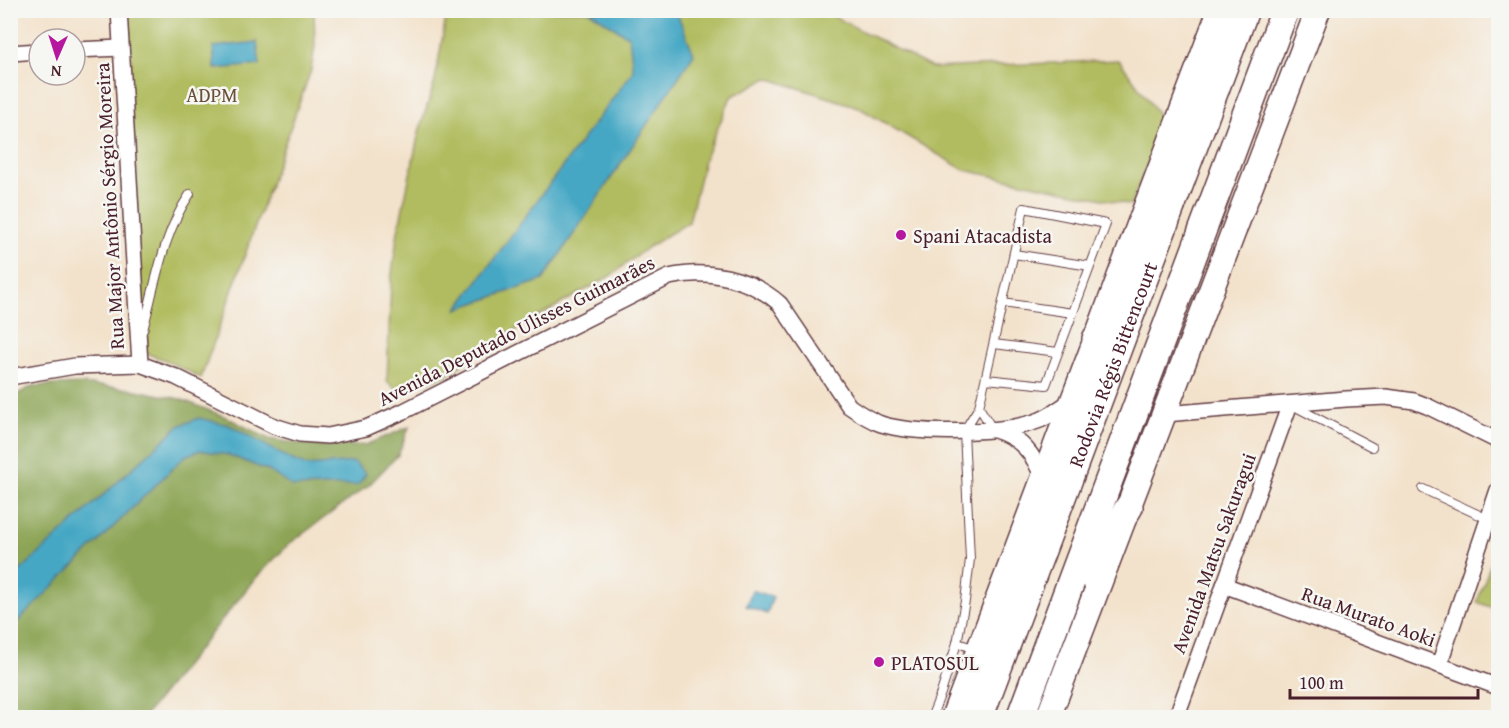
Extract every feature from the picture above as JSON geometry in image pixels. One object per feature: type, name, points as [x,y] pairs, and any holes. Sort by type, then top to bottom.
[{"type":"highway","name":"Rodovia Régis Bittencourt","points":[[963,713],[1171,208],[1245,10]]},
{"type":"highway","name":"Rodovia Régis Bittencourt","points":[[1020,717],[1285,10]]},
{"type":"highway","points":[[1096,339],[1129,286],[1171,208]]},
{"type":"highway","points":[[1031,690],[1099,555],[1129,507]]},
{"type":"main road","points":[[937,717],[963,713],[967,646],[1043,479],[1220,10]]},
{"type":"main road","points":[[1048,717],[1318,10]]},
{"type":"street","name":"Rua Major Antônio Sérgio Moreira","points":[[119,10],[140,364]]},
{"type":"street","points":[[87,49],[121,48]]},
{"type":"street","points":[[10,53],[27,52]]},
{"type":"street","name":"Avenida Deputado Ulisses Guimarães","points":[[10,377],[75,366],[140,364],[176,377],[274,426],[300,434],[328,436],[366,428],[402,412],[669,277],[686,273],[745,282],[771,296],[780,304],[849,406],[880,424],[901,429],[993,430],[1041,420],[1074,399]]},
{"type":"street","points":[[1164,414],[1386,397],[1414,401],[1498,441]]},
{"type":"street","name":"Avenida Matsu Sakuragui","points":[[1176,717],[1290,404]]},
{"type":"street","name":"Avenida Deputado Ulisses Guimarães","points":[[993,430],[1018,440],[1037,463],[1043,479]]},
{"type":"street","points":[[1439,665],[1497,495]]},
{"type":"street","name":"Rua Murato Aoki","points":[[1224,585],[1498,687]]},
{"type":"lane","points":[[139,343],[171,230],[190,194]]},
{"type":"lane","points":[[931,717],[941,693],[967,646],[965,601],[970,559],[964,431],[979,407],[1024,208],[1106,224],[1046,385],[986,379]]},
{"type":"lane","points":[[1014,254],[1090,266]]},
{"type":"lane","points":[[1003,303],[1073,313]]},
{"type":"lane","points":[[993,344],[1058,352]]},
{"type":"lane","points":[[1290,404],[1372,447]]},
{"type":"lane","points":[[979,407],[993,430]]},
{"type":"lane","points":[[1423,489],[1488,519]]},
{"type":"green space","name":"ADPM","points":[[123,11],[314,11],[315,46],[311,70],[201,378],[163,359],[144,353]]},
{"type":"green space","points":[[447,11],[824,11],[932,68],[1119,60],[1164,122],[1131,205],[964,170],[858,107],[767,78],[731,97],[704,160],[689,222],[648,247],[610,276],[525,324],[445,376],[398,391],[387,381],[391,280],[398,231],[419,132],[435,81]]},
{"type":"green space","points":[[81,384],[131,389],[180,399],[226,417],[269,439],[317,446],[365,445],[409,427],[398,455],[369,485],[289,544],[254,580],[144,717],[11,717],[10,398],[33,386]]},
{"type":"green space","points":[[1494,555],[1498,556],[1498,610],[1477,602]]},
{"type":"water","points":[[589,11],[676,11],[694,54],[543,280],[457,309],[633,71],[629,37]]},
{"type":"water","points":[[257,42],[260,65],[215,69],[213,47]]},
{"type":"water","points":[[199,418],[229,425],[307,466],[354,462],[366,474],[358,485],[293,487],[269,471],[229,455],[200,450],[185,456],[11,628],[11,579],[179,426]]},
{"type":"water","points":[[752,590],[773,597],[767,614],[746,606]]},
{"type":"place","name":"Spani Atacadista","points":[[901,235]]},
{"type":"place","name":"PLATOSUL","points":[[879,662]]}]
